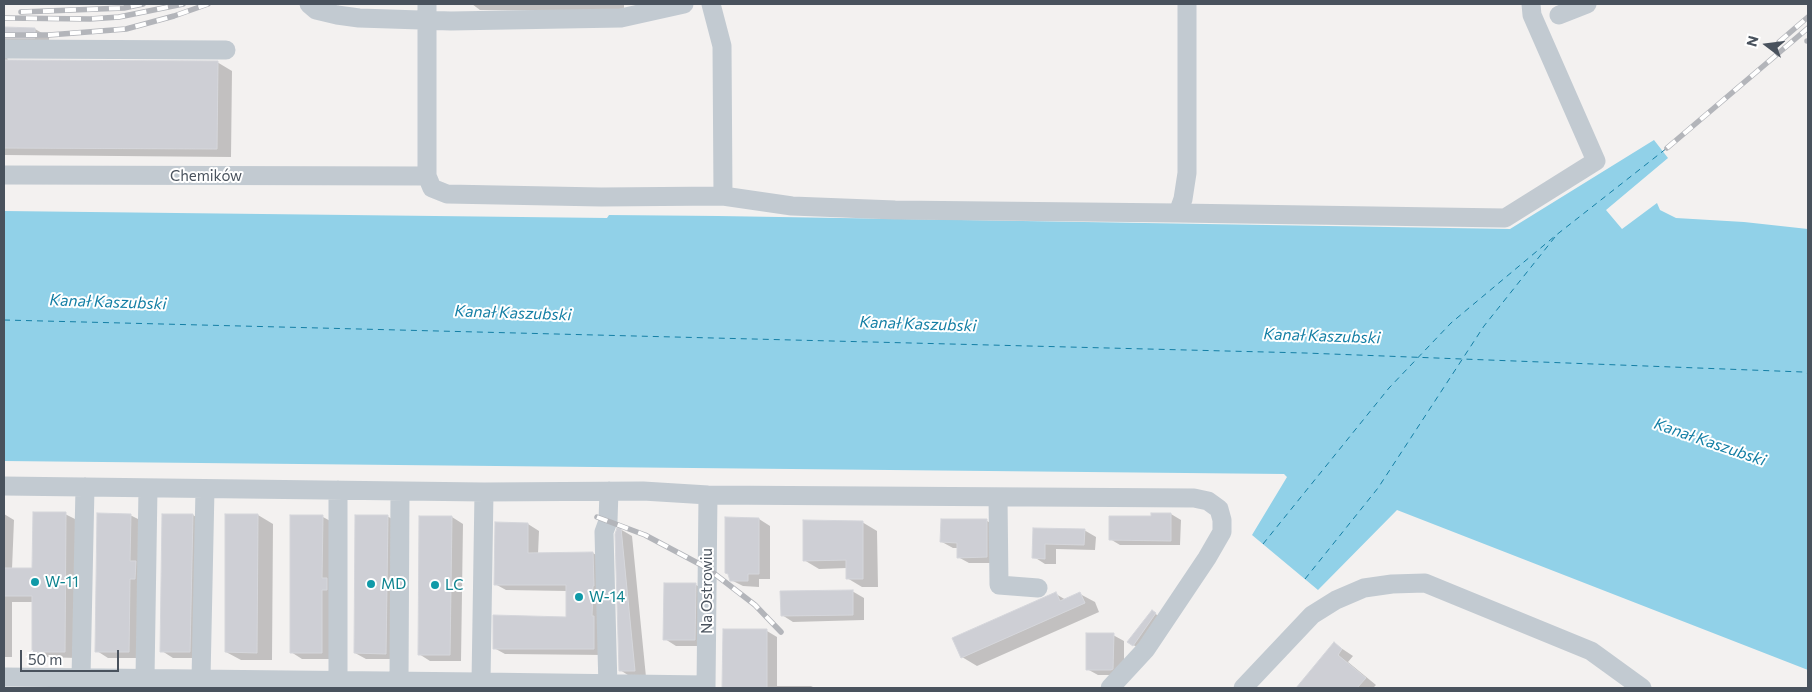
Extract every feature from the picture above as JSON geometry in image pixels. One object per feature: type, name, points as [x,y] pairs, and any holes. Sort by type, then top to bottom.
[{"type":"lane","points":[[309,4],[316,10],[359,18],[427,12],[621,18],[684,4]]},
{"type":"lane","points":[[711,4],[722,46],[723,196]]},
{"type":"lane","points":[[1178,213],[1183,199],[1187,173],[1187,4]]},
{"type":"lane","points":[[427,12],[427,176],[432,188],[446,194],[601,197],[723,196],[792,206],[895,210],[1505,218],[1596,161],[1532,15],[1531,4]]},
{"type":"lane","points":[[1559,15],[1587,4]]},
{"type":"lane","points":[[4,49],[226,50]]},
{"type":"lane","name":"Chemików","points":[[4,175],[427,176]]},
{"type":"lane","points":[[4,486],[609,492],[708,495],[1194,498],[1208,501],[1218,509],[1222,520],[1222,532],[1207,558],[1146,649],[1110,688]]},
{"type":"lane","points":[[81,678],[85,487]]},
{"type":"lane","points":[[144,678],[148,488]]},
{"type":"lane","points":[[201,679],[204,488]]},
{"type":"lane","points":[[338,490],[338,680]]},
{"type":"lane","points":[[399,681],[400,491]]},
{"type":"lane","points":[[481,685],[484,492]]},
{"type":"lane","points":[[608,686],[604,532],[608,521],[609,492]]},
{"type":"lane","name":"Na Ostrowiu","points":[[706,686],[708,495]]},
{"type":"lane","points":[[998,497],[999,585],[1038,588]]},
{"type":"lane","points":[[1243,688],[1312,615],[1336,600],[1364,588],[1392,584],[1426,583],[1591,651],[1642,688]]},
{"type":"lane","points":[[4,677],[399,681],[481,685],[706,686]]},
{"type":"water","name":"Kanał Kaszubski","points":[[1654,140],[1668,158],[1606,210],[1622,229],[1657,203],[1660,210],[1676,218],[1744,222],[1808,229],[1808,670],[1397,510],[1318,590],[1252,535],[1287,477],[1284,474],[4,461],[4,211],[607,218],[609,215],[718,216],[1510,229]]},
{"type":"building","points":[[4,27],[35,28],[35,38],[4,38]]},
{"type":"building","points":[[4,60],[218,61],[217,149],[4,148]]},
{"type":"building","name":"W-11","points":[[33,512],[66,512],[65,652],[32,652],[32,596],[4,596],[4,568],[32,568]]},
{"type":"building","points":[[97,513],[131,514],[130,561],[136,561],[135,579],[130,579],[129,652],[95,652]]},
{"type":"building","points":[[1151,513],[1171,513],[1171,541],[1109,540],[1109,516],[1151,516]]},
{"type":"building","points":[[162,514],[193,514],[190,652],[160,652]]},
{"type":"building","points":[[225,514],[258,514],[257,653],[225,652]]},
{"type":"building","points":[[290,515],[323,515],[322,578],[327,578],[327,590],[322,590],[322,653],[290,653]]},
{"type":"building","name":"MD","points":[[355,515],[388,515],[386,654],[354,653]]},
{"type":"building","name":"LC","points":[[419,516],[452,516],[450,655],[418,655]]},
{"type":"building","points":[[725,517],[759,518],[759,574],[748,574],[748,581],[730,581],[728,574],[725,573]]},
{"type":"building","points":[[941,519],[987,519],[987,557],[957,558],[957,543],[940,542]]},
{"type":"building","points":[[803,520],[863,521],[863,579],[846,579],[846,560],[803,561]]},
{"type":"building","name":"W-14","points":[[495,522],[528,523],[528,553],[593,552],[594,586],[592,616],[594,616],[594,649],[493,649],[493,615],[566,617],[566,585],[494,585]]},
{"type":"building","points":[[617,528],[621,528],[635,671],[619,671],[615,534]]},
{"type":"building","points":[[1033,528],[1085,529],[1084,545],[1045,544],[1045,559],[1032,558]]},
{"type":"building","points":[[664,583],[696,583],[695,640],[663,640]]},
{"type":"building","points":[[853,590],[853,615],[781,616],[780,591]]},
{"type":"building","points":[[1056,592],[1060,601],[1080,592],[1085,603],[961,658],[952,638]]},
{"type":"building","points":[[1152,610],[1156,613],[1133,646],[1127,642]]},
{"type":"building","points":[[723,629],[767,629],[767,688],[722,688]]},
{"type":"building","points":[[1086,633],[1114,633],[1113,669],[1086,670]]},
{"type":"building","points":[[1334,642],[1342,649],[1338,655],[1366,678],[1357,688],[1296,688]]},
{"type":"ferry route","points":[[1263,544],[1389,388],[1451,323],[1555,236],[1667,148]]},
{"type":"ferry route","points":[[1305,579],[1378,488],[1484,326],[1555,237]]},
{"type":"ferry route","points":[[4,320],[1305,353],[1803,372],[1808,374]]},
{"type":"railway","points":[[21,12],[124,8],[143,4]]},
{"type":"railway","points":[[4,18],[90,19],[119,17],[183,4]]},
{"type":"railway","points":[[4,35],[49,35],[126,29],[174,16],[208,4]]},
{"type":"railway","points":[[1779,42],[1808,17]]},
{"type":"railway","points":[[1667,148],[1808,28]]},
{"type":"railway","points":[[597,517],[645,535],[707,568],[755,605],[781,632]]},
{"type":"place","name":"W-11","points":[[35,582]]},
{"type":"place","name":"MD","points":[[371,584]]},
{"type":"place","name":"LC","points":[[435,585]]},
{"type":"place","name":"W-14","points":[[579,597]]}]
